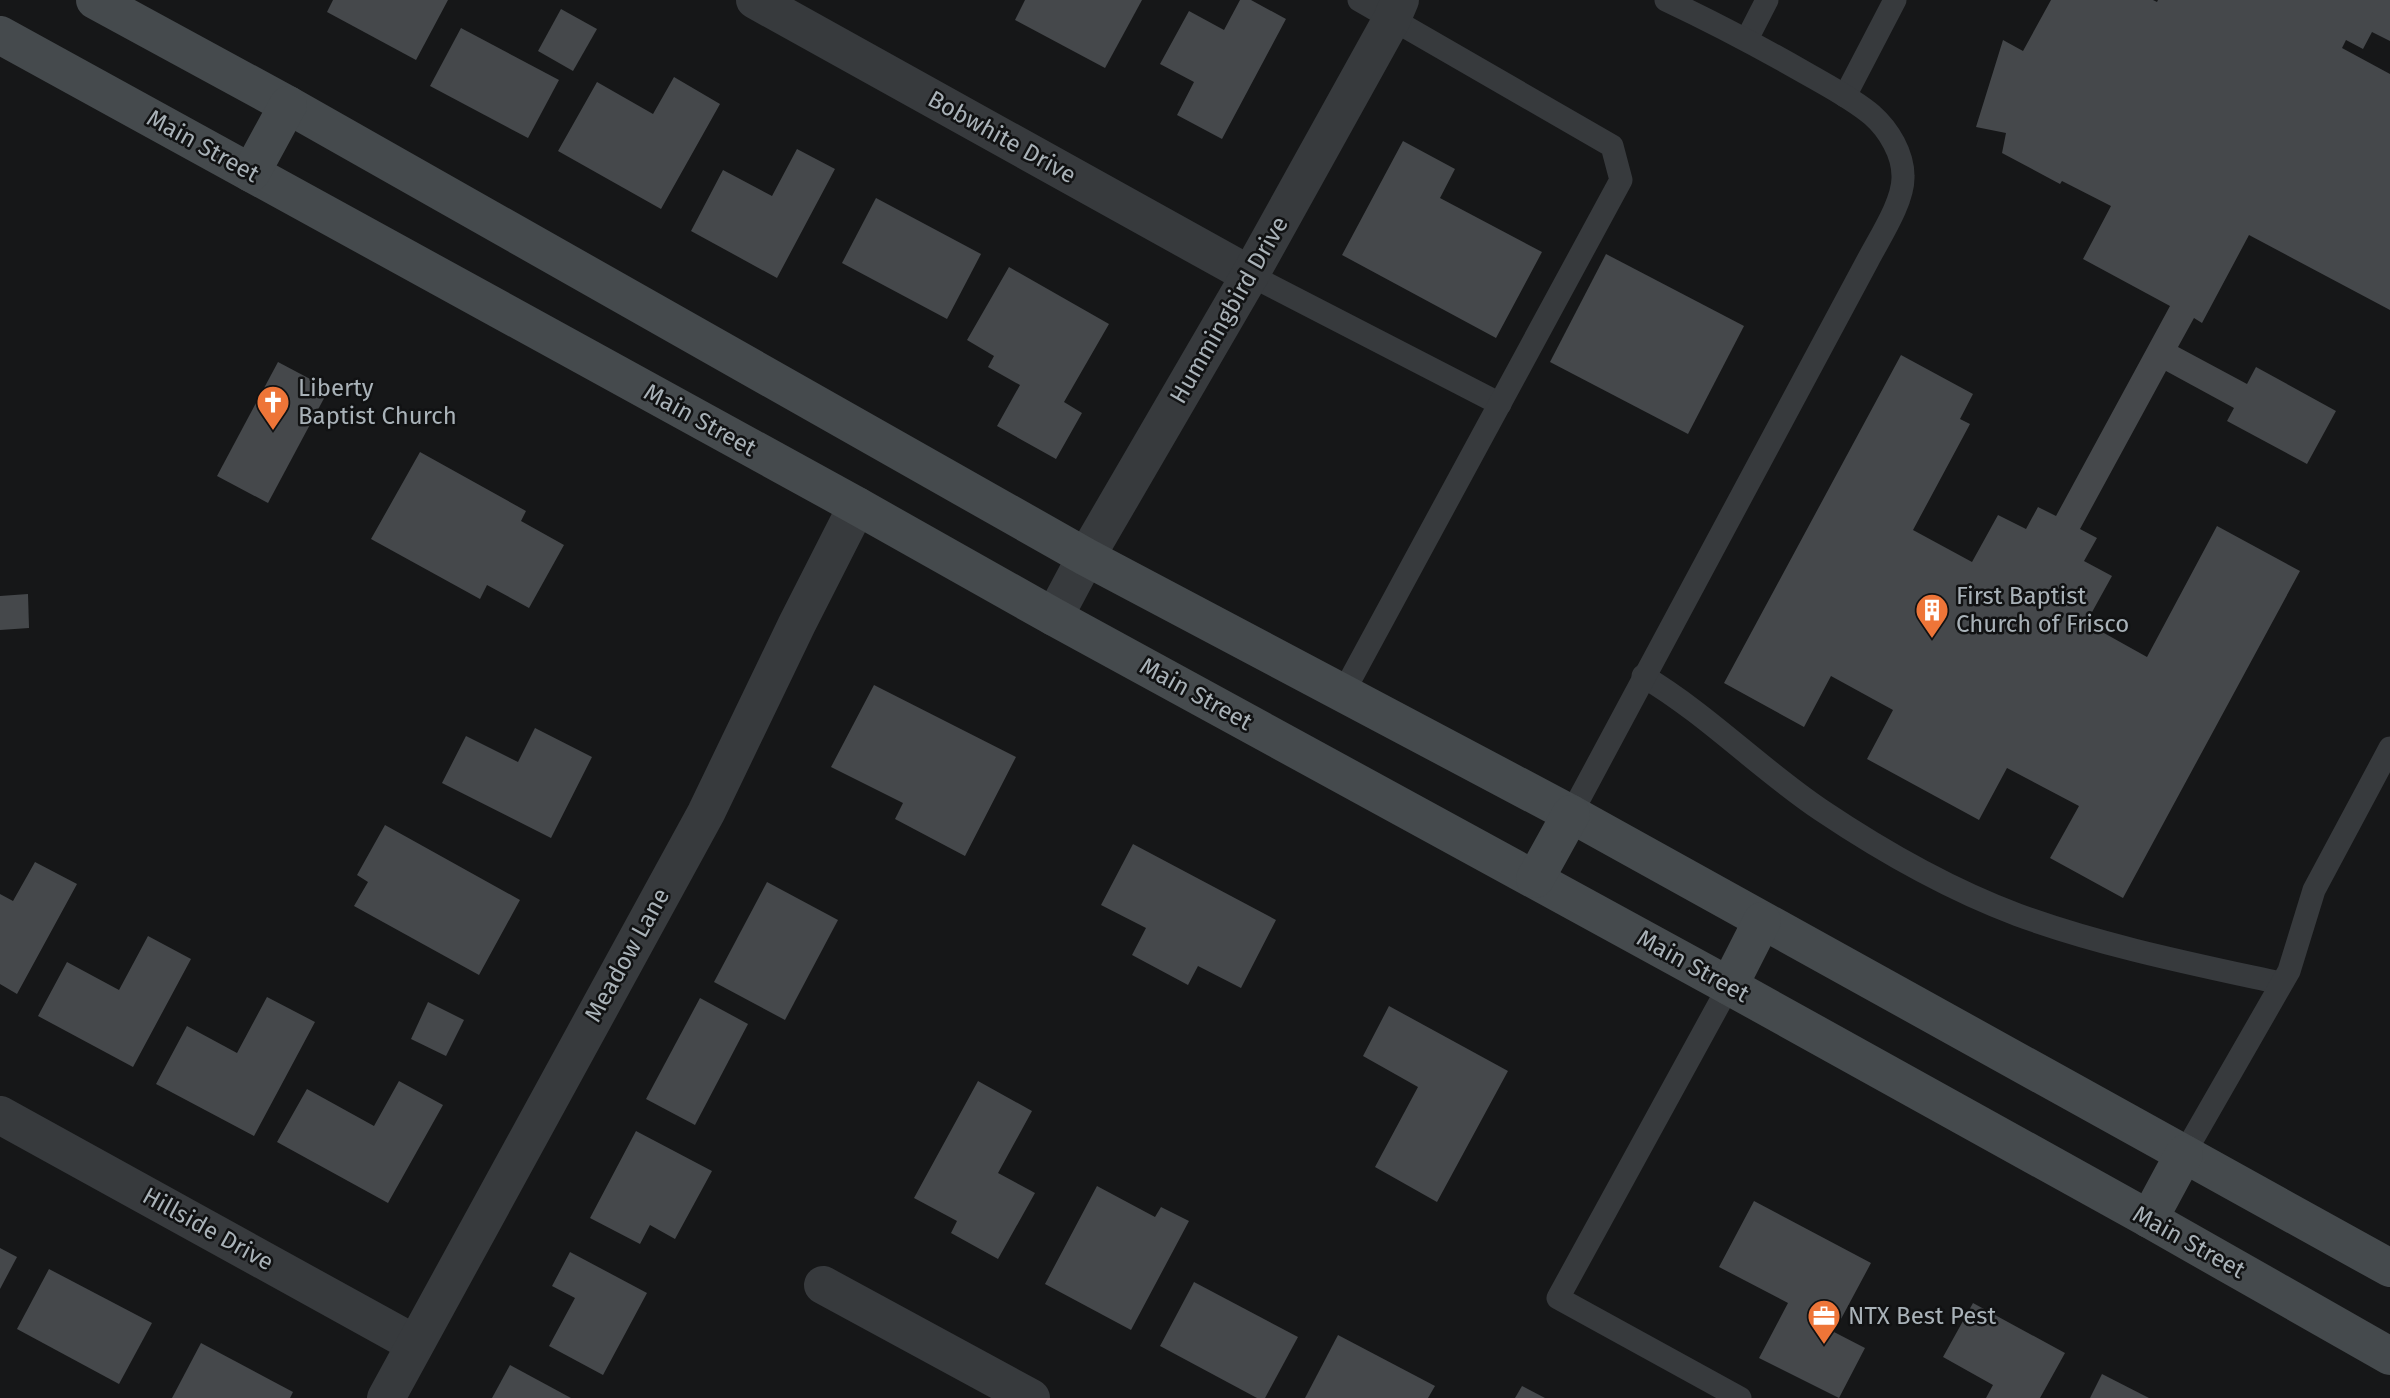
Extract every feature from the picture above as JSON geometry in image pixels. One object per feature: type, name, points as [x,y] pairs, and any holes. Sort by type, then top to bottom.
[{"type":"main road","points":[[94,0],[288,105],[1086,557],[1571,814],[2390,1268]]},
{"type":"main road","name":"Main Street","points":[[0,34],[1054,617],[1729,986],[2150,1219],[2390,1356]]},
{"type":"main road","points":[[251,173],[288,105]]},
{"type":"main road","points":[[1535,879],[1571,814]]},
{"type":"main road","points":[[1729,986],[1762,921]]},
{"type":"main road","points":[[2150,1219],[2184,1154]]},
{"type":"street","name":"Bobwhite Drive","points":[[755,0],[1250,275]]},
{"type":"street","name":"Hummingbird Drive","points":[[1054,617],[1250,275],[1396,9]]},
{"type":"street","name":"Meadow Lane","points":[[386,1398],[706,813],[857,506]]},
{"type":"street","name":"Hillside Drive","points":[[0,1115],[415,1344]]},
{"type":"street","points":[[823,1285],[1031,1398]]},
{"type":"lane","points":[[1343,693],[1621,180],[1612,146],[1396,9],[1359,0]]},
{"type":"lane","points":[[1571,814],[1861,272],[1899,197],[1904,177],[1902,164],[1889,133],[1872,115],[1845,96],[1746,39],[1666,0]]},
{"type":"lane","points":[[1746,39],[1767,0]]},
{"type":"lane","points":[[1845,96],[1895,0]]},
{"type":"lane","points":[[1250,275],[1500,404]]},
{"type":"lane","points":[[1643,676],[1666,690],[1820,809],[1943,881],[2018,915],[2062,929],[2166,958],[2280,983]]},
{"type":"lane","points":[[2184,1154],[2293,960],[2314,890],[2390,748]]},
{"type":"lane","points":[[1729,986],[1558,1298],[1740,1398]]},
{"type":"building","points":[[333,0],[448,0],[416,60],[327,12]]},
{"type":"building","points":[[1025,0],[1142,0],[1105,68],[1015,20]]},
{"type":"building","points":[[1240,0],[1251,0],[1286,19],[1222,139],[1177,115],[1194,82],[1160,64],[1189,11],[1224,30]]},
{"type":"building","points":[[2051,0],[2390,0],[2390,41],[2372,32],[2363,49],[2346,40],[2342,48],[2390,74],[2390,310],[2249,235],[2202,323],[2194,318],[2178,347],[2247,384],[2256,367],[2336,411],[2307,464],[2227,421],[2234,408],[2166,371],[2080,529],[2097,538],[2084,561],[2112,576],[2086,623],[2147,657],[2217,526],[2300,571],[2123,898],[2050,858],[2079,806],[2007,768],[1979,820],[1867,759],[1893,710],[1831,676],[1804,727],[1724,683],[1901,355],[1973,394],[1960,419],[1970,424],[1913,530],[1972,562],[1998,515],[2026,529],[2038,507],[2056,516],[2170,306],[2083,259],[2111,206],[2062,181],[2060,184],[2002,153],[2006,133],[1976,127],[2003,40],[2023,51]]},
{"type":"building","points":[[561,9],[597,29],[573,71],[538,51]]},
{"type":"building","points":[[461,28],[559,80],[528,138],[430,86]]},
{"type":"building","points":[[674,77],[720,104],[661,209],[558,151],[597,82],[653,114]]},
{"type":"building","points":[[1403,141],[1455,169],[1440,198],[1542,252],[1496,338],[1342,255]]},
{"type":"building","points":[[797,149],[835,169],[777,278],[691,231],[723,170],[772,196]]},
{"type":"building","points":[[876,198],[981,254],[947,319],[842,263]]},
{"type":"building","points":[[1606,254],[1744,326],[1688,434],[1550,362]]},
{"type":"building","points":[[1009,267],[1109,324],[1064,402],[1082,413],[1056,459],[997,426],[1020,385],[988,367],[994,356],[967,340]]},
{"type":"building","name":"Liberty Baptist Church","points":[[278,362],[329,389],[268,503],[217,476]]},
{"type":"building","points":[[420,452],[526,511],[521,521],[564,545],[529,608],[487,585],[480,599],[371,539]]},
{"type":"building","points":[[28,594],[29,628],[0,630],[0,596]]},
{"type":"building","points":[[874,685],[1016,757],[965,856],[895,819],[903,803],[831,767]]},
{"type":"building","points":[[535,728],[592,757],[551,838],[442,783],[466,736],[518,762]]},
{"type":"building","points":[[385,825],[520,900],[479,975],[354,906],[368,882],[357,875]]},
{"type":"building","points":[[1133,844],[1276,920],[1241,988],[1198,966],[1188,985],[1132,955],[1146,928],[1101,905]]},
{"type":"building","points":[[35,862],[77,884],[17,994],[0,984],[0,894],[13,901]]},
{"type":"building","points":[[767,882],[838,920],[785,1020],[714,982]]},
{"type":"building","points":[[148,936],[191,959],[133,1067],[38,1016],[67,962],[119,990]]},
{"type":"building","points":[[267,997],[315,1022],[254,1136],[156,1084],[187,1026],[237,1053]]},
{"type":"building","points":[[700,998],[748,1024],[695,1125],[646,1099]]},
{"type":"building","points":[[428,1002],[464,1020],[446,1056],[411,1039]]},
{"type":"building","points":[[1389,1006],[1508,1071],[1437,1202],[1375,1167],[1418,1087],[1363,1056]]},
{"type":"building","points":[[399,1081],[443,1105],[388,1203],[277,1142],[307,1089],[374,1126]]},
{"type":"building","points":[[978,1081],[1032,1111],[998,1173],[1035,1193],[998,1259],[951,1233],[957,1221],[914,1198]]},
{"type":"building","points":[[636,1131],[712,1171],[675,1239],[650,1225],[640,1244],[590,1218]]},
{"type":"building","points":[[1097,1186],[1155,1217],[1161,1207],[1189,1221],[1131,1330],[1045,1284]]},
{"type":"building","points":[[1754,1201],[1871,1263],[1834,1332],[1865,1348],[1839,1398],[1759,1358],[1788,1303],[1719,1267]]},
{"type":"building","points":[[0,1248],[17,1257],[0,1289]]},
{"type":"building","points":[[570,1252],[647,1293],[603,1375],[549,1346],[575,1298],[552,1286]]},
{"type":"building","points":[[49,1269],[152,1323],[119,1384],[17,1329]]},
{"type":"building","points":[[1194,1282],[1298,1337],[1265,1398],[1257,1398],[1160,1346]]},
{"type":"building","points":[[1973,1303],[2065,1353],[2040,1398],[1986,1398],[1993,1385],[1943,1357]]},
{"type":"building","points":[[1338,1335],[1435,1386],[1428,1398],[1305,1398]]},
{"type":"building","points":[[201,1343],[293,1392],[290,1398],[172,1398]]},
{"type":"building","points":[[510,1365],[571,1398],[492,1398]]},
{"type":"building","points":[[2102,1374],[2149,1398],[2090,1398]]},
{"type":"building","points":[[1522,1386],[1545,1398],[1515,1398]]},
{"type":"place","name":"Liberty Baptist Church","points":[[273,432]]},
{"type":"place","name":"First Baptist Church of Frisco","points":[[1932,640]]},
{"type":"place","name":"NTX Best Pest","points":[[1824,1346]]}]
